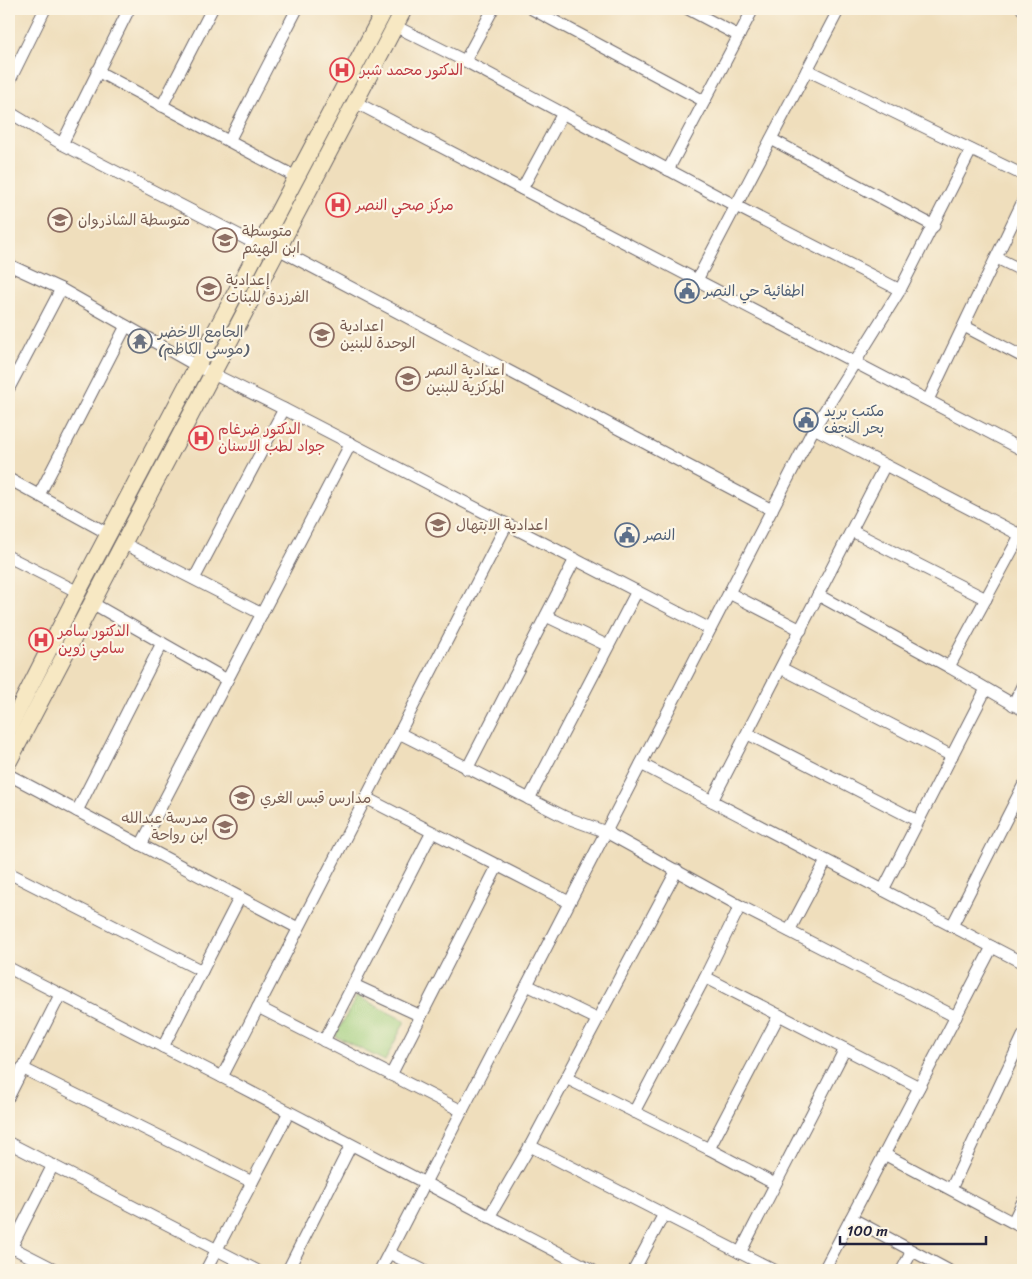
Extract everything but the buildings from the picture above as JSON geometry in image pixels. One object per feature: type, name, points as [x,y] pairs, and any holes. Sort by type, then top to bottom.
[{"type":"street","points":[[9,82],[46,9]]},
{"type":"street","points":[[62,144],[129,9]]},
{"type":"street","points":[[162,106],[212,9]]},
{"type":"street","points":[[229,141],[297,9]]},
{"type":"street","points":[[9,728],[78,592],[385,9]]},
{"type":"street","points":[[9,761],[404,9]]},
{"type":"street","points":[[465,61],[493,9]]},
{"type":"street","points":[[532,9],[704,101]]},
{"type":"street","points":[[688,9],[739,36]]},
{"type":"street","points":[[668,170],[754,9]]},
{"type":"street","points":[[697,280],[839,9]]},
{"type":"street","points":[[395,26],[465,61],[736,206],[900,290]]},
{"type":"street","points":[[807,70],[1023,175]]},
{"type":"street","points":[[97,71],[296,177]]},
{"type":"street","points":[[355,102],[1023,450]]},
{"type":"street","points":[[9,112],[62,144],[260,246]]},
{"type":"street","points":[[522,189],[563,113]]},
{"type":"street","points":[[771,140],[934,226]]},
{"type":"street","points":[[380,1270],[814,428],[900,290],[971,150]]},
{"type":"street","points":[[928,400],[1023,201]]},
{"type":"street","points":[[278,249],[772,510]]},
{"type":"street","points":[[997,258],[1023,271]]},
{"type":"street","points":[[9,265],[60,290],[197,366],[351,443],[710,629]]},
{"type":"street","points":[[9,388],[60,290]]},
{"type":"street","points":[[38,495],[126,326]]},
{"type":"street","points":[[964,326],[1023,357]]},
{"type":"street","points":[[209,343],[210,348],[214,351],[218,353],[224,351]]},
{"type":"street","points":[[187,385],[196,385],[200,388],[202,394]]},
{"type":"street","points":[[194,579],[284,409]]},
{"type":"street","points":[[814,428],[1022,533],[948,667]]},
{"type":"street","points":[[141,845],[351,443]]},
{"type":"street","points":[[712,801],[885,465]]},
{"type":"street","points":[[9,479],[109,534]]},
{"type":"street","points":[[222,1077],[507,524]]},
{"type":"street","points":[[852,531],[986,599]]},
{"type":"street","points":[[123,543],[262,614]]},
{"type":"street","points":[[9,557],[78,592]]},
{"type":"street","points":[[467,769],[575,559]]},
{"type":"street","points":[[529,798],[637,591]]},
{"type":"street","points":[[729,593],[801,630]]},
{"type":"street","points":[[818,595],[1023,710]]},
{"type":"street","points":[[92,603],[227,680]]},
{"type":"street","points":[[546,616],[608,646]]},
{"type":"street","points":[[77,811],[162,643]]},
{"type":"street","points":[[781,668],[952,756]]},
{"type":"street","points":[[1013,705],[1023,684]]},
{"type":"street","points":[[883,890],[986,689]]},
{"type":"street","points":[[399,733],[565,817],[606,832],[740,906],[956,1016]]},
{"type":"street","points":[[748,734],[918,821]]},
{"type":"street","points":[[641,764],[1023,963]]},
{"type":"street","points":[[9,775],[298,928]]},
{"type":"street","points":[[952,926],[1023,786]]},
{"type":"street","points":[[366,798],[569,902]]},
{"type":"street","points":[[324,1041],[432,832]]},
{"type":"street","points":[[789,931],[826,861]]},
{"type":"street","points":[[391,1075],[498,865]]},
{"type":"street","points":[[489,1217],[530,1146],[677,870]]},
{"type":"street","points":[[9,873],[202,972]]},
{"type":"street","points":[[163,1047],[240,897]]},
{"type":"street","points":[[634,1112],[740,906]]},
{"type":"street","points":[[824,1270],[992,947]]},
{"type":"street","points":[[9,968],[592,1270]]},
{"type":"street","points":[[705,977],[919,1087]]},
{"type":"street","points":[[354,984],[421,1016]]},
{"type":"street","points":[[527,985],[598,1019]]},
{"type":"street","points":[[9,1096],[60,995]]},
{"type":"street","points":[[258,1007],[462,1111]]},
{"type":"street","points":[[709,1149],[778,1015]]},
{"type":"street","points":[[951,1189],[1020,1050],[1023,1036]]},
{"type":"street","points":[[740,1253],[845,1049]]},
{"type":"street","points":[[22,1068],[252,1182]]},
{"type":"street","points":[[566,1078],[776,1184]]},
{"type":"street","points":[[206,1270],[289,1112]]},
{"type":"street","points":[[9,1142],[256,1270]]},
{"type":"street","points":[[288,1270],[351,1145]]},
{"type":"street","points":[[530,1146],[774,1270]]},
{"type":"street","points":[[884,1154],[1018,1225],[1023,1201]]},
{"type":"street","points":[[53,1165],[10,1250],[56,1270]]},
{"type":"street","points":[[634,1270],[664,1214]]},
{"type":"street","points":[[851,1218],[948,1270]]},
{"type":"street","points":[[902,1270],[912,1251]]},
{"type":"street","points":[[389,1253],[423,1270]]},
{"type":"green space","points":[[357,996],[405,1021],[385,1061],[335,1036]]},
{"type":"place","name":"الدكتور محمد شبر","points":[[342,70]]},
{"type":"place","name":"مركز صحي النصر","points":[[338,205]]},
{"type":"place","name":"متوسطة الشاذروان","points":[[60,220]]},
{"type":"place","name":"متوسطة ابن الهيثم","points":[[225,240]]},
{"type":"place","name":"إعدادية الفرزدق للبنات","points":[[209,289]]},
{"type":"place","name":"اطفائية حي النصر","points":[[687,291]]},
{"type":"place","name":"اعدادية الوحدة للبنين","points":[[322,335]]},
{"type":"place","name":"الجامع الاخضر (موسى الكاظم)","points":[[140,341]]},
{"type":"place","name":"اعدادية النصر المركزية للبنين","points":[[408,379]]},
{"type":"place","name":"مكتب بريد بحر النجف","points":[[806,420]]},
{"type":"place","name":"الدكتور ضرغام جواد لطب الاسنان","points":[[201,438]]},
{"type":"place","name":"اعدادية الابتهال","points":[[438,525]]},
{"type":"place","name":"النصر","points":[[627,535]]},
{"type":"place","name":"الدكتور سامر سامي زوين","points":[[41,640]]},
{"type":"place","name":"مدارس قبس الغري","points":[[242,798]]},
{"type":"place","name":"مدرسة عبدالله ابن رواحة","points":[[225,827]]}]
